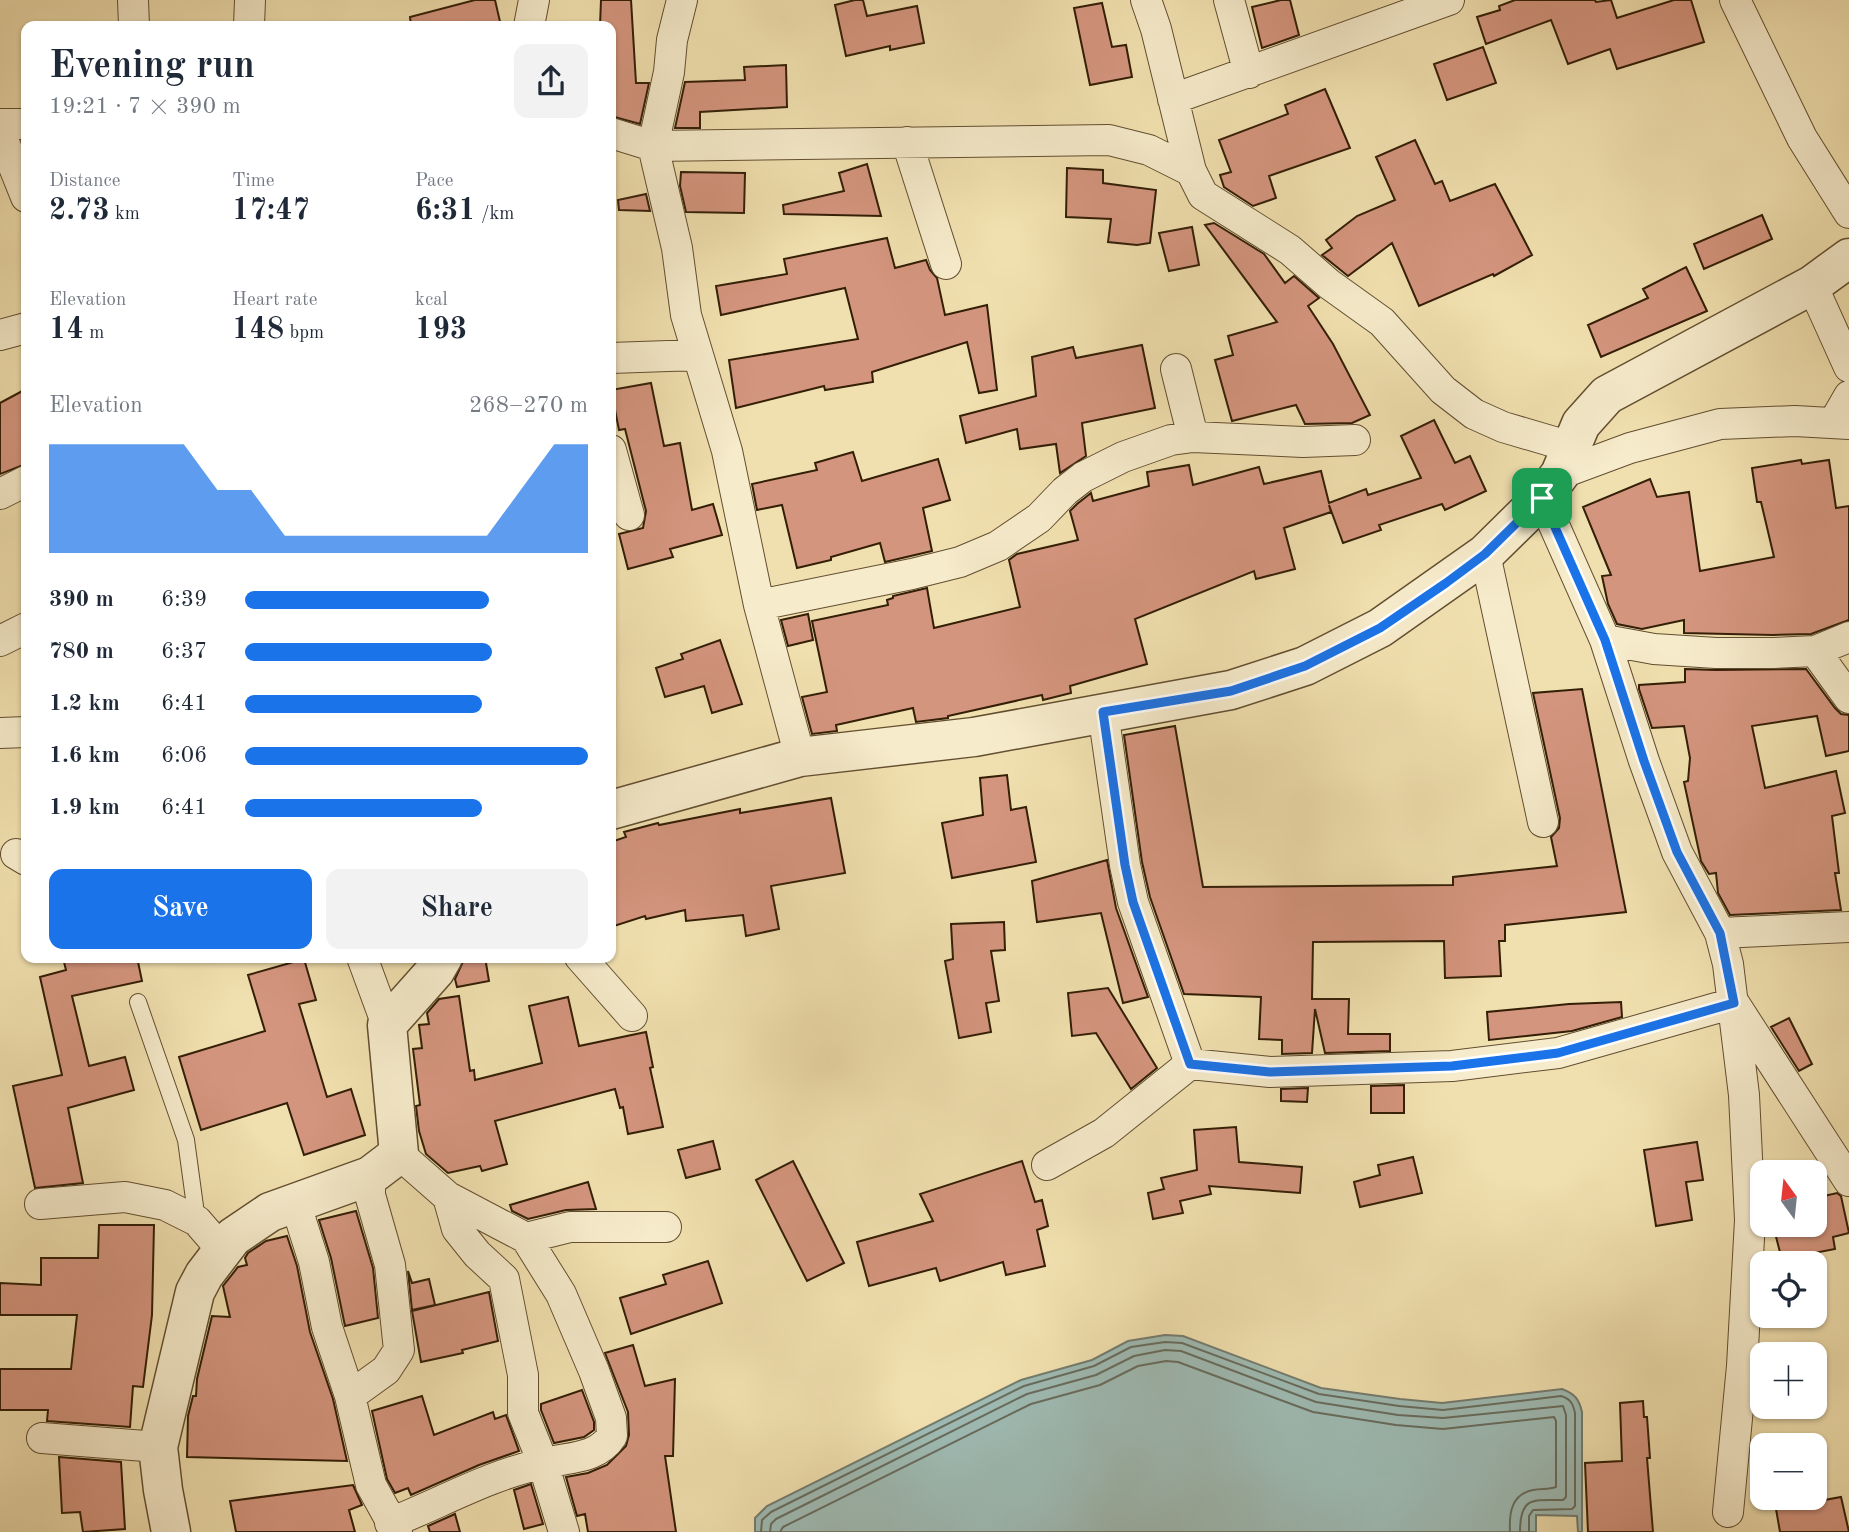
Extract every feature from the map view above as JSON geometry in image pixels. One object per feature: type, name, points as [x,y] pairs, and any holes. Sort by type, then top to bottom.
[{"type":"street","points":[[133,0],[134,21]]},
{"type":"street","points":[[249,21],[250,0]]},
{"type":"street","points":[[530,21],[534,0]]},
{"type":"street","points":[[682,0],[653,146],[677,248],[686,315],[727,451],[759,605],[800,757]]},
{"type":"street","points":[[1146,0],[1156,29],[1191,171],[1203,195],[1290,250],[1329,284],[1382,322],[1443,390],[1474,414],[1503,428],[1558,473],[1605,640],[1644,761],[1677,852],[1720,933],[1734,1003],[1744,1095],[1750,1220],[1742,1366],[1728,1512]]},
{"type":"street","points":[[1228,0],[1249,73]]},
{"type":"street","points":[[1173,99],[1449,0]]},
{"type":"street","points":[[1735,0],[1802,138],[1849,213]]},
{"type":"street","points":[[0,124],[21,124]]},
{"type":"street","points":[[0,132],[21,184]]},
{"type":"street","points":[[616,135],[653,146],[1109,140],[1149,150],[1191,171]]},
{"type":"street","points":[[907,142],[946,264]]},
{"type":"street","points":[[616,809],[800,757],[974,737],[1231,691],[1305,666],[1380,628],[1485,554],[1558,473],[1581,424],[1607,395],[1812,285],[1849,258]]},
{"type":"street","points":[[1812,285],[1849,367]]},
{"type":"street","points":[[0,335],[21,329]]},
{"type":"street","points":[[616,358],[696,355]]},
{"type":"street","points":[[1176,369],[1193,437]]},
{"type":"street","points":[[1558,473],[1630,448],[1720,424],[1795,421],[1841,423],[1849,396]]},
{"type":"street","points":[[759,605],[960,562],[998,546],[1039,518],[1083,477],[1123,457],[1171,440],[1193,437],[1303,442],[1356,440]]},
{"type":"street","points":[[616,468],[629,515]]},
{"type":"street","points":[[0,494],[21,484]]},
{"type":"street","points":[[1485,554],[1543,822]]},
{"type":"street","points":[[0,640],[21,630]]},
{"type":"street","points":[[1605,640],[1654,649],[1716,653],[1815,651],[1849,637]]},
{"type":"street","points":[[1815,651],[1849,698]]},
{"type":"street","points":[[1103,712],[1125,865],[1133,902],[1190,1064]]},
{"type":"street","points":[[0,733],[21,732]]},
{"type":"street","points":[[1720,933],[1849,927]]},
{"type":"street","points":[[350,1396],[386,1370],[399,1350],[390,1265],[370,1195],[384,1165],[387,1025],[364,963]]},
{"type":"street","points":[[387,1025],[440,963]]},
{"type":"street","points":[[585,963],[632,1016]]},
{"type":"street","points":[[1047,1165],[1104,1133],[1190,1064],[1270,1072],[1452,1066],[1558,1053],[1734,1003]]},
{"type":"street","points":[[1734,1003],[1849,1181]]},
{"type":"street","points":[[171,1532],[158,1447],[195,1292],[233,1237],[270,1212],[384,1165],[526,1238],[561,1294],[594,1371],[612,1425],[612,1436],[602,1448],[589,1455],[543,1463],[484,1482],[394,1527],[371,1485],[350,1396],[327,1327],[314,1262],[295,1202]]},
{"type":"street","points":[[40,1204],[125,1197],[165,1205],[197,1221],[223,1251]]},
{"type":"street","points":[[447,1197],[457,1229],[477,1254],[504,1279],[523,1375],[523,1413],[543,1463],[564,1532]]},
{"type":"street","points":[[526,1238],[570,1227],[666,1227]]},
{"type":"street","points":[[41,1438],[158,1447]]},
{"type":"lane","points":[[138,1002],[186,1140],[197,1221]]},
{"type":"water","points":[[1165,1335],[1183,1336],[1321,1388],[1400,1399],[1442,1403],[1562,1389],[1576,1398],[1582,1412],[1582,1532],[1578,1532],[1577,1516],[1536,1515],[1536,1532],[755,1532],[755,1518],[767,1506],[1021,1380],[1092,1360],[1128,1341]]},
{"type":"building","points":[[475,0],[495,0],[500,21],[410,21],[410,17]]},
{"type":"building","points":[[601,0],[631,0],[636,83],[649,83],[640,124],[616,117],[616,21],[600,21]]},
{"type":"building","points":[[863,0],[867,16],[917,6],[924,43],[890,50],[890,46],[846,56],[835,5]]},
{"type":"building","points":[[1290,0],[1299,35],[1262,48],[1252,7]]},
{"type":"building","points":[[1515,0],[1611,0],[1617,18],[1674,0],[1691,0],[1704,42],[1617,69],[1610,49],[1568,64],[1551,20],[1486,44],[1477,17],[1500,10],[1499,6]]},
{"type":"building","points":[[1102,3],[1112,47],[1126,45],[1132,77],[1090,85],[1074,8]]},
{"type":"building","points":[[1483,47],[1496,83],[1447,100],[1434,64]]},
{"type":"building","points":[[786,65],[787,107],[700,112],[700,128],[675,128],[685,82],[745,80],[744,67]]},
{"type":"building","points":[[1325,89],[1350,148],[1269,176],[1276,198],[1253,206],[1224,187],[1220,175],[1231,172],[1219,140],[1288,114],[1285,105]]},
{"type":"building","points":[[1415,140],[1435,184],[1442,181],[1450,201],[1495,184],[1532,255],[1494,276],[1493,274],[1419,306],[1392,243],[1348,276],[1322,255],[1332,248],[1326,240],[1357,216],[1395,200],[1376,157]]},
{"type":"building","points":[[867,164],[881,216],[784,214],[783,205],[844,191],[839,173]]},
{"type":"building","points":[[1067,168],[1103,170],[1103,183],[1156,190],[1150,243],[1137,245],[1108,242],[1111,219],[1066,217]]},
{"type":"building","points":[[681,172],[745,173],[744,213],[686,212],[680,186]]},
{"type":"building","points":[[646,194],[650,211],[619,210],[618,200]]},
{"type":"building","points":[[1762,215],[1772,239],[1704,269],[1694,244]]},
{"type":"building","points":[[1214,223],[1264,254],[1285,283],[1294,276],[1319,298],[1308,306],[1333,344],[1370,415],[1352,423],[1305,424],[1296,405],[1232,421],[1215,360],[1233,355],[1228,336],[1277,322],[1205,225]]},
{"type":"building","points":[[1192,227],[1199,265],[1169,271],[1159,233]]},
{"type":"building","points":[[887,238],[895,268],[926,260],[937,278],[945,315],[987,305],[997,390],[979,393],[967,342],[872,372],[873,382],[825,390],[824,386],[736,408],[729,360],[858,339],[845,288],[721,315],[716,286],[787,274],[784,259]]},
{"type":"building","points":[[1686,267],[1707,311],[1601,357],[1588,325],[1648,298],[1643,289]]},
{"type":"building","points":[[1142,345],[1155,408],[1082,423],[1086,456],[1060,473],[1056,444],[1020,449],[1017,429],[966,443],[960,416],[1036,396],[1032,357],[1073,347],[1076,358]]},
{"type":"building","points":[[651,383],[664,446],[680,443],[692,510],[713,504],[722,535],[670,549],[673,557],[628,569],[619,534],[643,528],[646,511],[625,429],[619,430],[616,389]]},
{"type":"building","points":[[21,392],[21,466],[0,474],[0,403]]},
{"type":"building","points":[[1434,420],[1455,463],[1470,456],[1486,491],[1445,510],[1442,504],[1379,525],[1381,530],[1343,543],[1329,505],[1331,512],[1284,528],[1295,569],[1256,579],[1254,571],[1135,619],[1147,664],[1070,686],[1071,693],[1043,700],[1042,695],[948,718],[916,722],[913,708],[836,725],[837,731],[812,734],[802,697],[827,692],[812,621],[888,605],[887,600],[893,596],[927,588],[934,628],[1020,607],[1009,560],[1017,554],[1078,540],[1070,511],[1077,504],[1091,493],[1093,501],[1149,486],[1147,472],[1189,465],[1193,485],[1259,467],[1264,484],[1321,471],[1329,503],[1366,489],[1368,495],[1421,478],[1401,436]]},
{"type":"building","points":[[853,452],[862,481],[938,459],[950,500],[923,508],[932,551],[885,562],[880,543],[831,557],[831,560],[797,568],[782,505],[757,510],[752,484],[817,470],[815,463]]},
{"type":"building","points":[[1801,460],[1802,464],[1829,460],[1836,508],[1849,506],[1849,620],[1811,634],[1773,635],[1684,633],[1684,620],[1642,629],[1617,624],[1608,604],[1602,576],[1611,575],[1583,507],[1650,479],[1657,497],[1689,492],[1700,571],[1774,557],[1761,502],[1757,502],[1752,468]]},
{"type":"building","points":[[808,614],[813,640],[788,646],[781,620]]},
{"type":"building","points":[[720,640],[742,704],[712,713],[704,686],[665,697],[656,668],[683,659],[681,654]]},
{"type":"building","points":[[1685,669],[1806,669],[1835,708],[1841,714],[1849,715],[1849,751],[1826,756],[1817,716],[1752,726],[1765,788],[1836,771],[1845,813],[1832,816],[1839,873],[1835,873],[1841,910],[1730,915],[1718,893],[1716,873],[1709,874],[1701,861],[1684,782],[1688,781],[1690,758],[1684,726],[1652,728],[1639,689],[1639,685],[1685,682]]},
{"type":"building","points":[[1582,689],[1626,912],[1505,925],[1505,941],[1499,941],[1501,976],[1445,978],[1444,941],[1313,942],[1312,999],[1349,999],[1348,1034],[1390,1034],[1390,1051],[1325,1053],[1315,1009],[1312,1053],[1282,1054],[1282,1040],[1259,1039],[1261,997],[1184,994],[1150,897],[1142,862],[1124,735],[1175,726],[1203,887],[1453,885],[1453,877],[1557,866],[1551,837],[1559,828],[1560,818],[1533,693]]},
{"type":"building","points":[[1007,775],[1011,810],[1026,807],[1036,862],[952,878],[942,823],[983,815],[980,778]]},
{"type":"building","points":[[831,798],[845,873],[771,886],[779,929],[746,936],[743,915],[686,921],[685,910],[646,919],[645,916],[616,925],[616,840],[626,837],[624,832],[658,823],[659,825],[740,809],[740,813]]},
{"type":"building","points":[[1107,860],[1116,908],[1148,997],[1123,1003],[1101,913],[1037,922],[1032,881]]},
{"type":"building","points":[[1004,922],[1005,950],[991,951],[999,1001],[986,1003],[991,1032],[959,1038],[945,961],[953,959],[951,924]]},
{"type":"building","points":[[64,963],[138,963],[142,981],[72,996],[89,1066],[125,1057],[134,1090],[68,1108],[83,1183],[35,1188],[13,1086],[62,1075],[40,977],[66,970]]},
{"type":"building","points":[[290,963],[305,963],[316,1000],[299,1004],[327,1097],[351,1089],[365,1135],[304,1155],[287,1103],[201,1130],[179,1057],[265,1031],[248,975]]},
{"type":"building","points":[[462,963],[486,963],[489,981],[457,987],[455,979]]},
{"type":"building","points":[[1108,988],[1157,1068],[1131,1089],[1096,1033],[1072,1036],[1068,993]]},
{"type":"building","points":[[459,996],[470,1071],[474,1070],[475,1080],[542,1063],[529,1006],[568,997],[579,1046],[646,1032],[653,1067],[650,1068],[663,1127],[628,1134],[623,1107],[620,1108],[615,1089],[495,1121],[507,1164],[482,1171],[480,1166],[448,1173],[426,1154],[419,1131],[416,1106],[420,1105],[413,1049],[422,1048],[419,1025],[429,1024],[427,1013],[439,999]]},
{"type":"building","points":[[1621,1002],[1622,1017],[1572,1031],[1489,1040],[1487,1012]]},
{"type":"building","points":[[1789,1018],[1812,1064],[1799,1071],[1771,1027]]},
{"type":"building","points":[[1404,1085],[1404,1113],[1371,1113],[1371,1086]]},
{"type":"building","points":[[1308,1088],[1307,1102],[1281,1101],[1281,1089]]},
{"type":"building","points":[[1236,1127],[1239,1162],[1302,1167],[1300,1193],[1209,1186],[1211,1194],[1180,1201],[1183,1213],[1153,1219],[1148,1193],[1164,1189],[1161,1178],[1197,1170],[1194,1130]]},
{"type":"building","points":[[713,1141],[720,1169],[686,1178],[678,1150]]},
{"type":"building","points":[[1697,1142],[1703,1180],[1686,1182],[1692,1220],[1656,1226],[1644,1150]]},
{"type":"building","points":[[1413,1157],[1422,1193],[1360,1207],[1354,1182],[1380,1175],[1378,1165]]},
{"type":"building","points":[[793,1161],[844,1263],[807,1281],[756,1180]]},
{"type":"building","points":[[1022,1161],[1035,1202],[1042,1200],[1048,1226],[1037,1230],[1045,1266],[1006,1275],[1003,1262],[940,1281],[936,1268],[869,1286],[857,1242],[933,1221],[920,1194]]},
{"type":"building","points":[[588,1182],[596,1209],[566,1210],[528,1219],[512,1211],[510,1205]]},
{"type":"building","points":[[1837,1193],[1841,1196],[1849,1233],[1833,1237],[1835,1249],[1780,1251],[1776,1237],[1827,1237],[1827,1195]]},
{"type":"building","points":[[356,1211],[373,1268],[378,1318],[345,1326],[331,1258],[319,1220]]},
{"type":"building","points":[[99,1225],[154,1225],[152,1315],[143,1387],[133,1386],[130,1427],[47,1421],[48,1410],[0,1410],[0,1369],[71,1369],[77,1315],[0,1315],[0,1283],[41,1285],[41,1258],[98,1258]]},
{"type":"building","points":[[287,1236],[297,1266],[310,1332],[333,1399],[347,1461],[187,1457],[188,1416],[193,1396],[196,1396],[197,1379],[212,1316],[230,1317],[223,1286],[238,1267],[247,1265],[245,1258],[248,1253],[266,1241]]},
{"type":"building","points":[[708,1261],[722,1303],[631,1334],[620,1298],[666,1284],[663,1275]]},
{"type":"building","points":[[408,1271],[412,1283],[429,1279],[435,1305],[412,1310]]},
{"type":"building","points":[[489,1292],[498,1341],[462,1350],[463,1353],[421,1362],[412,1311]]},
{"type":"building","points":[[633,1345],[645,1386],[675,1379],[673,1456],[665,1456],[676,1532],[588,1532],[585,1514],[577,1516],[566,1477],[588,1473],[607,1465],[626,1446],[629,1435],[628,1412],[605,1353]]},
{"type":"building","points":[[582,1390],[594,1422],[594,1430],[584,1437],[554,1443],[541,1404]]},
{"type":"building","points":[[422,1396],[434,1435],[493,1412],[495,1419],[506,1415],[519,1451],[479,1465],[411,1495],[408,1488],[395,1493],[387,1479],[372,1411]]},
{"type":"building","points":[[1643,1401],[1644,1417],[1647,1417],[1650,1458],[1647,1458],[1653,1532],[1588,1532],[1585,1463],[1622,1461],[1620,1403]]},
{"type":"building","points":[[59,1457],[121,1462],[125,1529],[83,1532],[80,1512],[62,1513]]},
{"type":"building","points":[[531,1484],[543,1524],[524,1529],[514,1490]]},
{"type":"building","points":[[353,1485],[362,1505],[349,1510],[355,1532],[236,1532],[230,1501]]},
{"type":"building","points":[[1841,1497],[1849,1532],[1780,1532],[1776,1510],[1827,1510],[1827,1500]]},
{"type":"building","points":[[455,1514],[460,1532],[430,1532],[428,1526]]},
{"type":"route","points":[[1542,498],[1605,640],[1677,852],[1720,933],[1734,1003],[1558,1053],[1452,1066],[1270,1072],[1190,1064],[1133,902],[1125,865],[1103,712],[1231,691],[1305,666],[1380,628],[1446,583],[1485,554],[1542,498]]}]
